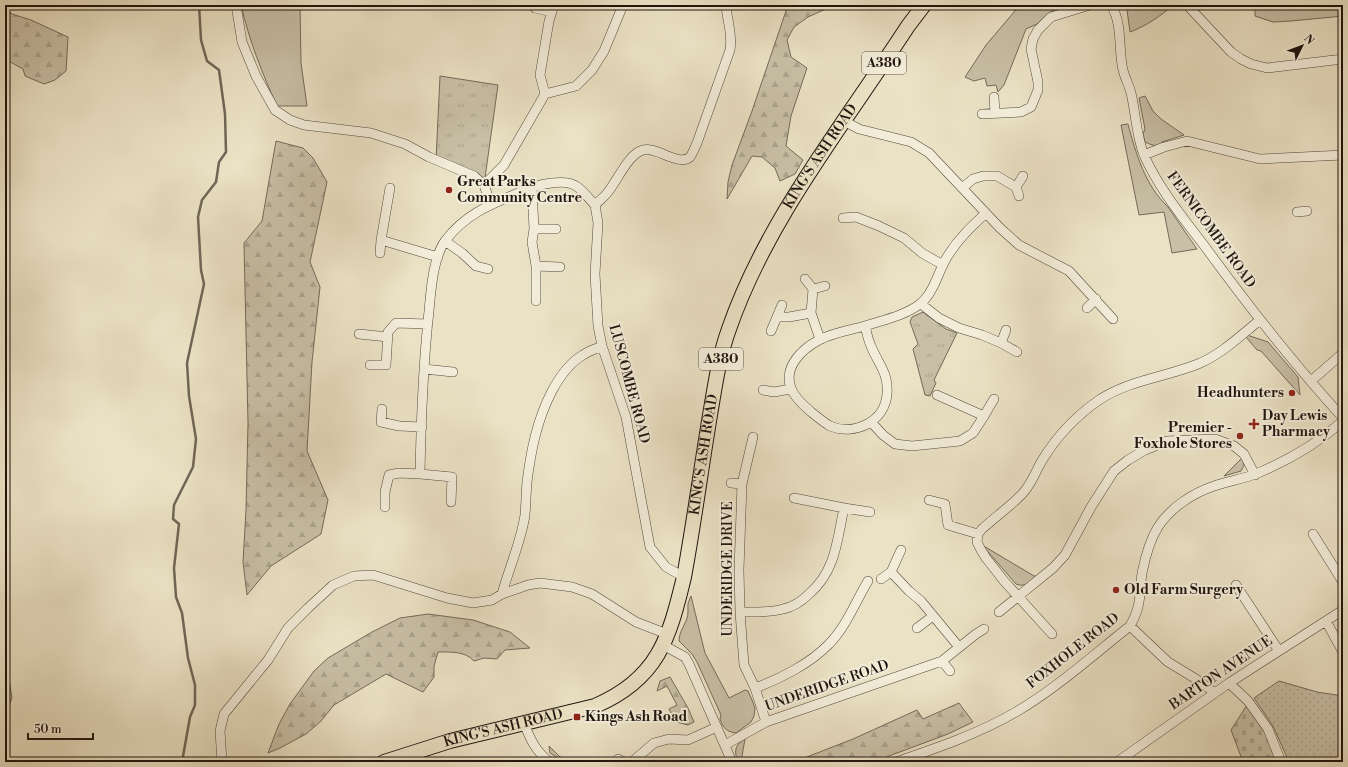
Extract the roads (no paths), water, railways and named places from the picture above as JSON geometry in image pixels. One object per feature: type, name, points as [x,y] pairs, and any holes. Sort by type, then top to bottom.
[{"type":"highway","name":"KING'S ASH ROAD","points":[[384,762],[450,741],[564,715],[595,706],[610,700],[629,688],[654,662],[665,640],[684,577],[718,368],[729,330],[746,285],[763,250],[813,168],[924,5]]},
{"type":"street","points":[[236,5],[242,42],[256,76],[275,110],[290,120],[304,125],[372,133],[405,144],[428,157],[474,176],[484,186],[491,205]]},
{"type":"street","points":[[544,94],[576,86],[592,70],[613,33],[623,5]]},
{"type":"street","points":[[420,474],[424,369],[433,276],[438,257],[445,242],[465,219],[483,208],[532,188],[559,182],[575,185],[595,205],[609,191],[630,159],[637,152],[649,150],[678,159],[690,157],[697,143],[730,50],[732,32],[726,5]]},
{"type":"street","points":[[982,114],[1021,112],[1030,107],[1038,90],[1038,82],[1031,49],[1033,39],[1038,30],[1051,17],[1090,5]]},
{"type":"street","name":"FERNICOMBE ROAD","points":[[1115,6],[1123,69],[1131,93],[1135,124],[1144,155],[1162,190],[1260,320],[1343,419]]},
{"type":"street","points":[[1192,7],[1232,52],[1251,64],[1267,68],[1343,59]]},
{"type":"street","points":[[484,186],[504,165],[544,94],[540,75],[553,9],[535,8]]},
{"type":"street","points":[[994,98],[995,113]]},
{"type":"street","points":[[844,121],[858,129],[911,142],[929,154],[1019,245],[1069,271],[1113,319]]},
{"type":"street","points":[[1144,155],[1187,141],[1260,159],[1343,156]]},
{"type":"street","points":[[962,188],[973,179],[983,176],[997,176],[1018,192],[1023,176]]},
{"type":"street","points":[[380,252],[390,188]]},
{"type":"street","points":[[532,188],[534,229],[532,242],[536,266],[536,301]]},
{"type":"street","name":"LUSCOMBE ROAD","points":[[595,205],[598,223],[595,274],[598,326],[602,346],[626,417],[650,547],[666,568],[684,577]]},
{"type":"street","points":[[855,207],[856,217]]},
{"type":"street","points":[[865,326],[871,347],[886,376],[888,387],[887,397],[881,413],[872,422],[862,427],[852,429],[830,426],[807,408],[791,389],[789,380],[793,362],[806,348],[820,339],[898,316],[921,304],[932,289],[948,255],[961,237],[986,213]]},
{"type":"street","points":[[843,218],[856,217],[904,238],[922,253],[943,265]]},
{"type":"street","points":[[534,229],[556,228]]},
{"type":"street","points":[[381,240],[438,257]]},
{"type":"street","points":[[445,242],[462,253],[476,266],[488,269]]},
{"type":"street","points":[[536,266],[560,267]]},
{"type":"street","points":[[805,279],[813,289],[811,313],[820,339]]},
{"type":"street","points":[[813,289],[825,286]]},
{"type":"street","points":[[1087,308],[1096,299]]},
{"type":"street","points":[[921,304],[939,318],[959,328],[1001,343],[1017,352]]},
{"type":"street","points":[[770,331],[782,305]]},
{"type":"street","points":[[777,317],[789,317],[811,313]]},
{"type":"street","points":[[1052,634],[1004,581],[980,550],[977,542],[978,534],[1030,484],[1043,459],[1066,427],[1086,409],[1120,389],[1146,379],[1185,369],[1200,363],[1226,348],[1260,320]]},
{"type":"street","points":[[370,365],[386,365],[388,332],[396,323],[428,324]]},
{"type":"street","points":[[1001,343],[1006,330]]},
{"type":"street","points":[[359,334],[388,337]]},
{"type":"street","points":[[502,594],[509,568],[518,545],[525,515],[527,482],[534,436],[540,417],[556,382],[567,369],[583,354],[602,346]]},
{"type":"street","points":[[1311,381],[1343,354]]},
{"type":"street","points":[[424,369],[452,372]]},
{"type":"street","points":[[763,390],[774,392],[791,389]]},
{"type":"street","points":[[936,395],[984,416]]},
{"type":"street","points":[[872,422],[883,435],[895,444],[912,446],[960,441],[973,433],[994,399]]},
{"type":"street","points":[[382,408],[381,422],[399,426],[422,427]]},
{"type":"street","name":"FOXHOLE ROAD","points":[[900,762],[952,743],[1016,712],[1046,693],[1130,626],[1140,604],[1142,572],[1148,551],[1159,527],[1179,505],[1212,486],[1255,474],[1296,455],[1314,443],[1343,419]]},
{"type":"street","name":"UNDERIDGE DRIVE","points":[[753,437],[742,484],[739,570],[740,612],[744,665],[755,688],[766,722]]},
{"type":"street","points":[[999,612],[1044,577],[1065,555],[1114,471],[1128,460],[1145,450],[1167,441],[1215,439],[1234,446],[1244,454],[1255,474]]},
{"type":"street","points":[[385,507],[385,492],[389,475],[399,473],[452,477],[451,502]]},
{"type":"street","name":"UNDERIDGE DRIVE","points":[[731,483],[742,484]]},
{"type":"street","points":[[794,498],[870,512]]},
{"type":"street","points":[[929,500],[945,504],[948,525],[978,534]]},
{"type":"street","points":[[740,612],[783,609],[801,601],[818,586],[828,571],[835,549],[844,508]]},
{"type":"street","points":[[1313,534],[1343,582]]},
{"type":"street","points":[[881,579],[891,572],[902,550]]},
{"type":"street","points":[[891,572],[921,601],[959,647]]},
{"type":"street","points":[[222,762],[220,730],[224,714],[233,701],[268,660],[288,628],[333,585],[354,576],[372,575],[447,598],[473,603],[492,600],[502,594],[528,585],[540,583],[572,587],[592,594],[665,640],[690,664],[732,762]]},
{"type":"street","points":[[755,688],[794,669],[830,644],[868,581]]},
{"type":"street","points":[[1236,586],[1279,651]]},
{"type":"street","name":"BARTON AVENUE","points":[[1117,762],[1229,683],[1343,610]]},
{"type":"street","points":[[917,628],[933,616]]},
{"type":"street","points":[[1326,621],[1343,652]]},
{"type":"street","points":[[1130,626],[1168,662],[1196,679],[1214,694]]},
{"type":"street","name":"UNDERIDGE ROAD","points":[[725,745],[766,722],[942,661],[976,634],[984,630]]},
{"type":"street","points":[[942,661],[950,671]]},
{"type":"street","points":[[1229,683],[1248,701],[1268,729],[1281,762]]},
{"type":"street","points":[[524,723],[532,743],[550,762]]},
{"type":"street","points":[[632,762],[654,743],[670,739],[688,740],[717,727]]},
{"type":"waterway","points":[[182,762],[190,717],[195,705],[195,685],[188,658],[182,613],[176,597],[174,568],[179,524],[173,519],[174,505],[193,467],[196,439],[189,396],[187,363],[204,284],[201,270],[198,217],[202,200],[216,182],[219,162],[226,152],[225,114],[219,70],[207,61],[201,40],[199,5]]},
{"type":"place","name":"Great Parks Community Centre","points":[[449,190]]},
{"type":"place","name":"Headhunters","points":[[1292,393]]},
{"type":"place","name":"Day Lewis Pharmacy","points":[[1254,424]]},
{"type":"place","name":"Premier - Foxhole Stores","points":[[1240,436]]},
{"type":"place","name":"Old Farm Surgery","points":[[1116,590]]},
{"type":"place","name":"Kings Ash Road","points":[[577,717]]}]
